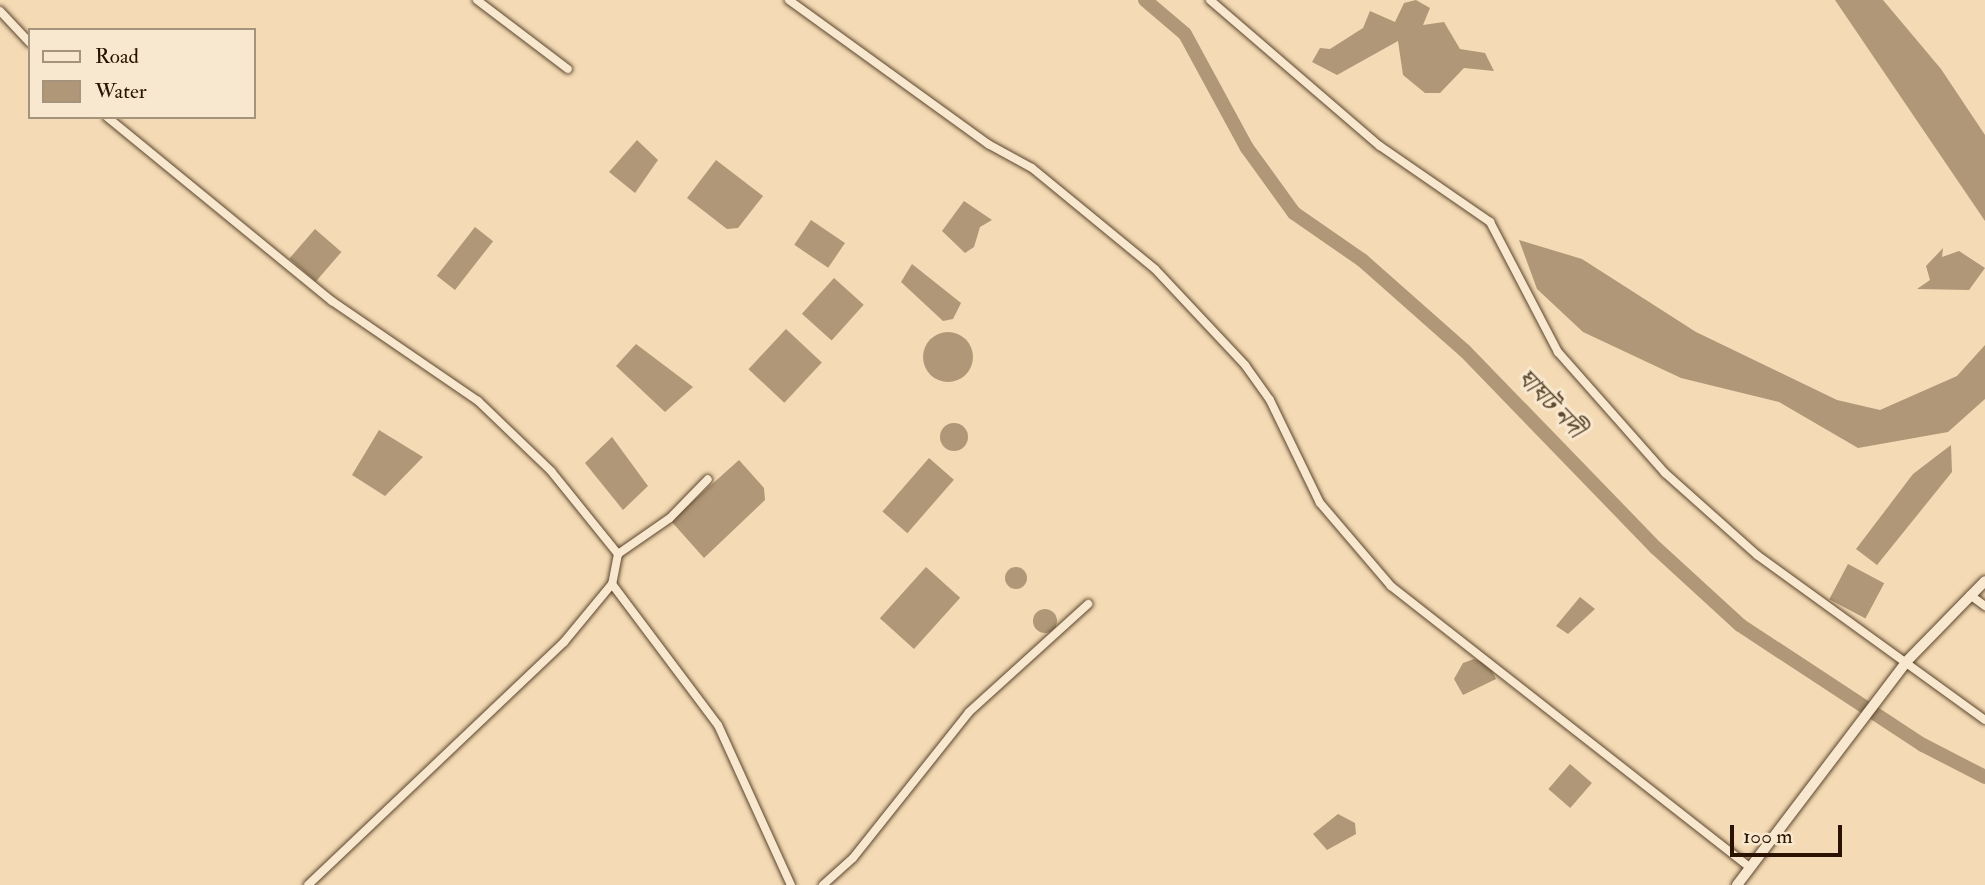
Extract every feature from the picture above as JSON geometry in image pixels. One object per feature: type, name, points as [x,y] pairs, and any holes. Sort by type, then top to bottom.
[{"type":"main road","points":[[1737,885],[1895,675],[1985,581]]},
{"type":"street","points":[[477,0],[568,69]]},
{"type":"street","points":[[789,0],[988,144],[1032,168],[1154,269],[1245,365],[1270,400],[1320,503],[1391,586],[1750,867]]},
{"type":"street","points":[[1210,0],[1380,146],[1490,222],[1558,352],[1665,473],[1757,555],[1985,720]]},
{"type":"street","points":[[0,11],[28,41]]},
{"type":"street","points":[[109,119],[332,301],[478,401],[551,471],[618,554]]},
{"type":"street","points":[[308,885],[555,652],[612,583],[618,554],[670,518],[708,478]]},
{"type":"street","points":[[612,583],[718,725],[791,885]]},
{"type":"street","points":[[1970,595],[1985,606]]},
{"type":"street","points":[[823,885],[853,858],[969,712],[1088,604]]},
{"type":"water","points":[[1416,0],[1430,8],[1423,25],[1444,22],[1460,49],[1485,53],[1494,71],[1464,68],[1440,93],[1425,93],[1403,75],[1398,41],[1337,75],[1312,62],[1320,48],[1330,49],[1363,28],[1370,11],[1395,22],[1404,3]]},
{"type":"water","points":[[1835,0],[1883,0],[1941,69],[1985,135],[1985,221]]},
{"type":"water","points":[[637,140],[658,160],[635,193],[609,172]]},
{"type":"water","points":[[716,160],[763,196],[738,228],[727,229],[687,198]]},
{"type":"water","points":[[964,201],[992,220],[980,227],[974,247],[965,253],[942,231]]},
{"type":"water","points":[[811,220],[845,243],[828,268],[794,245]]},
{"type":"water","points":[[475,227],[493,241],[455,290],[437,276]]},
{"type":"water","points":[[315,229],[341,252],[316,281],[289,258]]},
{"type":"water","points":[[1519,240],[1582,259],[1696,332],[1837,400],[1880,410],[1957,376],[1985,345],[1985,399],[1948,432],[1858,448],[1779,402],[1681,378],[1583,332],[1537,289]]},
{"type":"water","points":[[1943,248],[1942,257],[1959,251],[1985,268],[1969,290],[1917,289],[1930,280],[1926,266]]},
{"type":"water","points":[[912,264],[961,303],[953,319],[943,321],[901,282]]},
{"type":"water","points":[[834,278],[864,305],[832,340],[802,314]]},
{"type":"water","points":[[786,329],[822,362],[784,403],[748,369]]},
{"type":"water","points":[[948,332],[965,340],[973,357],[965,374],[948,382],[931,374],[923,357],[931,340]]},
{"type":"water","points":[[636,344],[693,387],[665,412],[616,366]]},
{"type":"water","points":[[954,423],[964,427],[968,437],[964,447],[954,451],[944,447],[940,437],[944,427]]},
{"type":"water","points":[[379,430],[423,457],[385,496],[352,475]]},
{"type":"water","points":[[612,437],[648,486],[623,510],[585,463]]},
{"type":"water","points":[[1951,445],[1952,472],[1877,565],[1856,549],[1913,474]]},
{"type":"water","points":[[929,458],[954,480],[907,533],[882,512]]},
{"type":"water","points":[[739,460],[764,488],[765,500],[704,558],[671,521]]},
{"type":"water","points":[[1848,564],[1884,583],[1865,619],[1829,599]]},
{"type":"water","points":[[926,567],[960,598],[914,649],[880,618]]},
{"type":"water","points":[[1016,567],[1024,570],[1027,578],[1024,586],[1016,589],[1008,586],[1005,578],[1008,570]]},
{"type":"water","points":[[1580,597],[1595,609],[1568,634],[1556,626]]},
{"type":"water","points":[[1045,609],[1056,616],[1057,621],[1050,632],[1045,633],[1034,626],[1033,621],[1040,610]]},
{"type":"water","points":[[1474,659],[1489,665],[1496,679],[1463,695],[1454,679],[1463,663]]},
{"type":"water","points":[[1570,764],[1592,783],[1570,808],[1548,789]]},
{"type":"water","points":[[1338,814],[1355,823],[1356,834],[1327,850],[1313,834]]},
{"type":"waterway","name":"ঘাঘট নদী","points":[[1145,0],[1185,34],[1247,148],[1294,213],[1362,260],[1465,351],[1656,548],[1740,625],[1923,745],[1985,777]]}]
